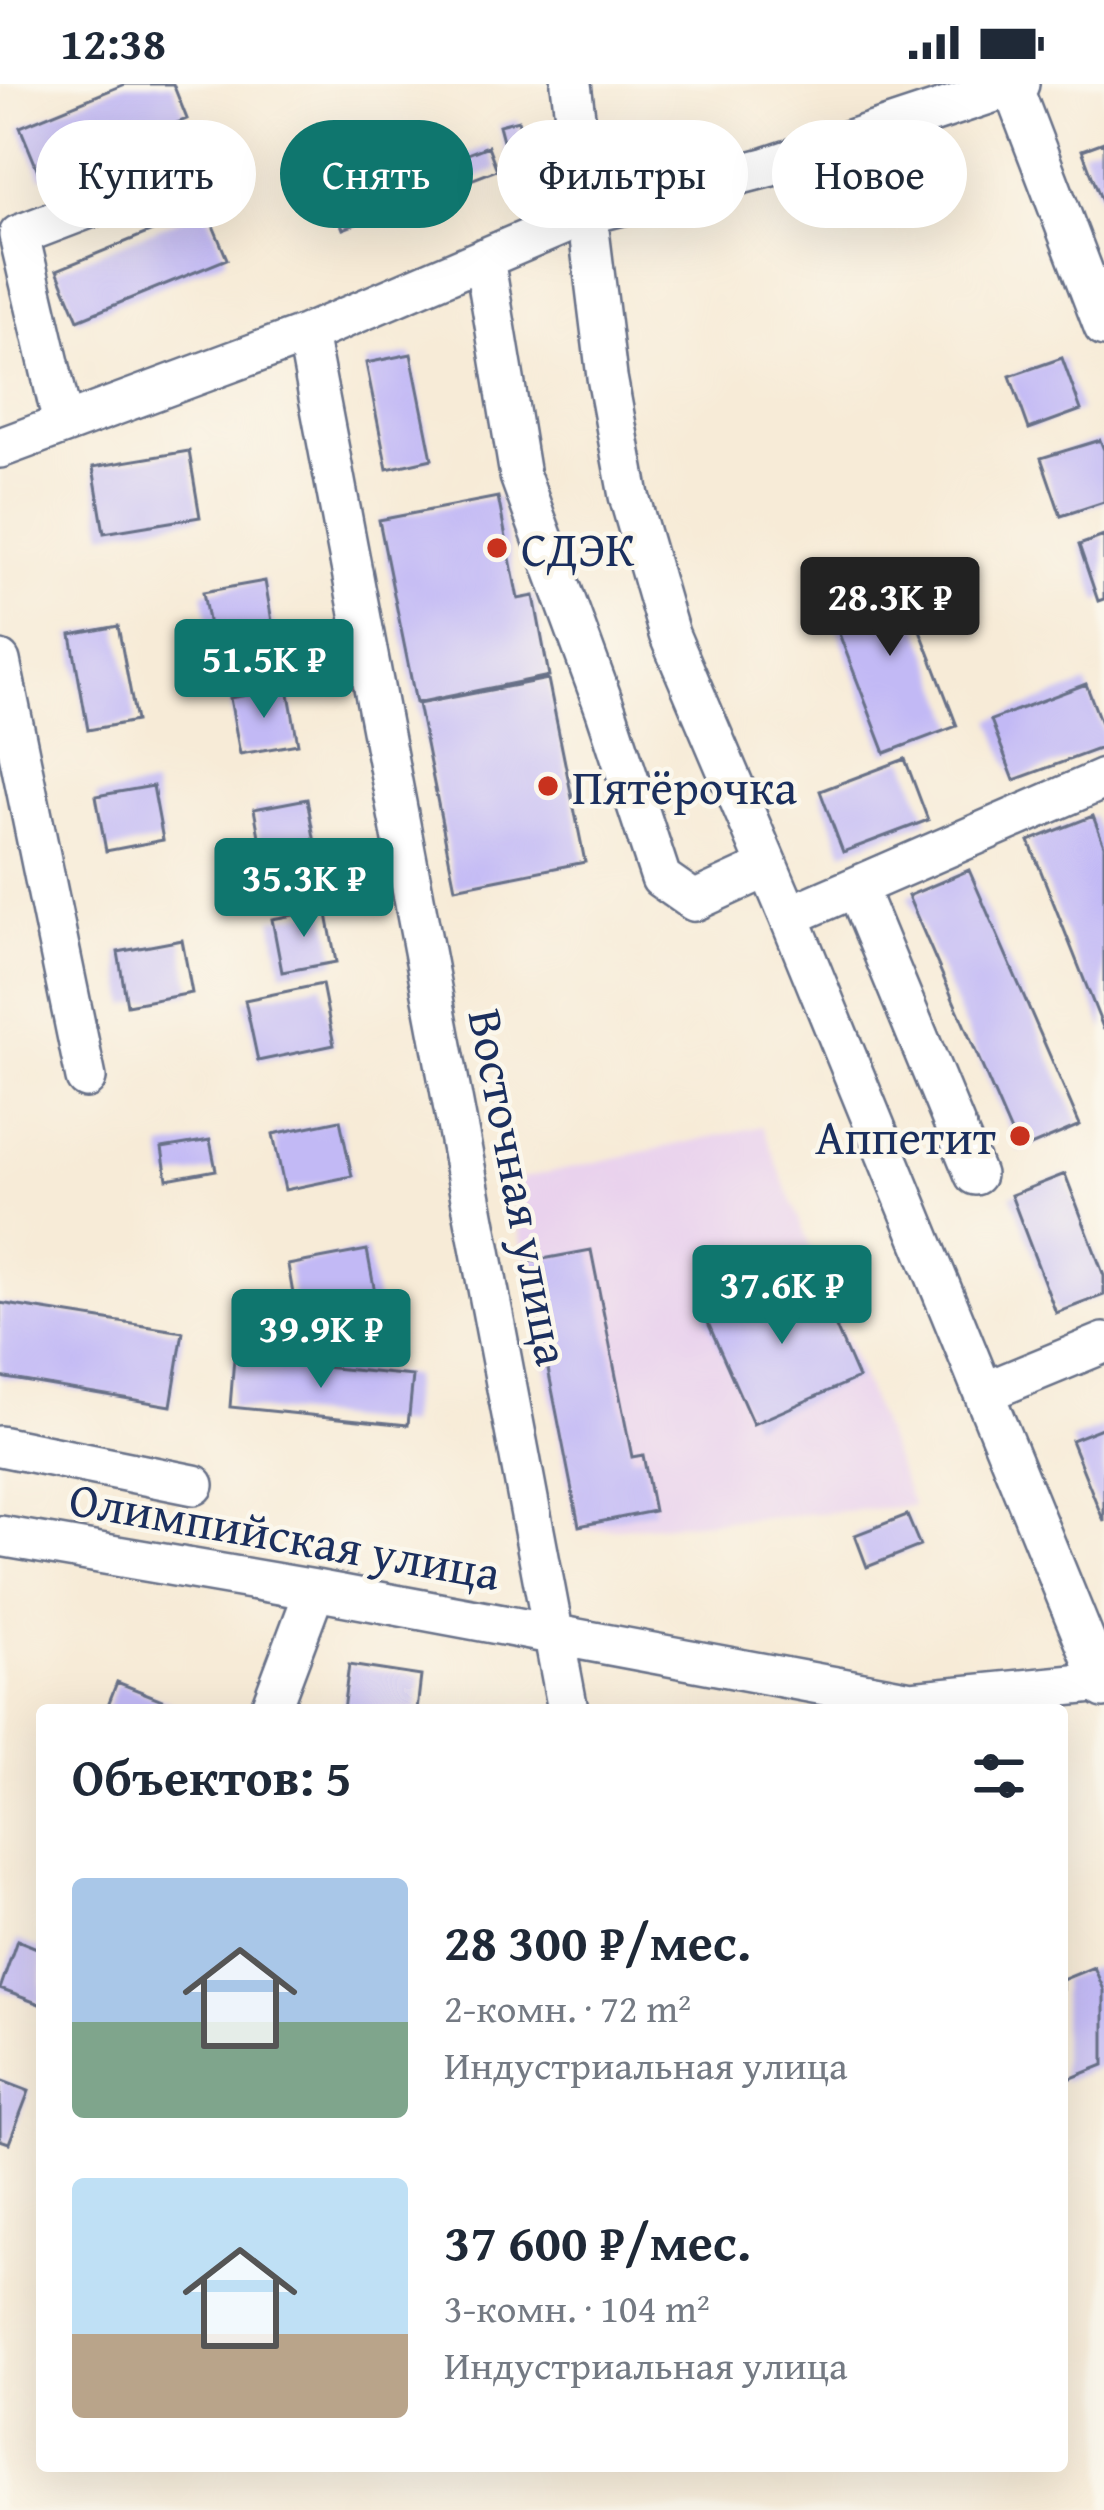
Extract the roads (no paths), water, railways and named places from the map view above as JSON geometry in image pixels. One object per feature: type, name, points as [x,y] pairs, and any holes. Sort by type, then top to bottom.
[{"type":"street","points":[[571,84],[576,120]]},
{"type":"street","points":[[748,171],[1016,85],[1104,327]]},
{"type":"street","points":[[37,228],[19,235],[63,423]]},
{"type":"street","points":[[0,448],[307,334],[555,228]]},
{"type":"street","points":[[590,228],[607,377],[629,496],[669,634],[1103,1684]]},
{"type":"street","points":[[484,258],[520,476],[661,878],[694,901],[768,867]]},
{"type":"street","name":"Восточная улица","points":[[307,334],[552,1635]]},
{"type":"street","points":[[0,661],[86,1078]]},
{"type":"street","points":[[789,916],[1104,779]]},
{"type":"street","points":[[856,890],[975,1175]]},
{"type":"street","points":[[985,1392],[1104,1343]]},
{"type":"street","points":[[0,1446],[194,1485]]},
{"type":"street","name":"Олимпийская улица","points":[[0,1536],[911,1701],[1103,1684]]},
{"type":"street","points":[[272,1704],[315,1590]]},
{"type":"street","name":"Олимпийская улица","points":[[552,1635],[567,1704]]},
{"type":"place","name":"СДЭК","points":[[497,548]]},
{"type":"place","name":"Пятёрочка","points":[[548,786]]},
{"type":"place","name":"Аппетит","points":[[1020,1136]]}]
